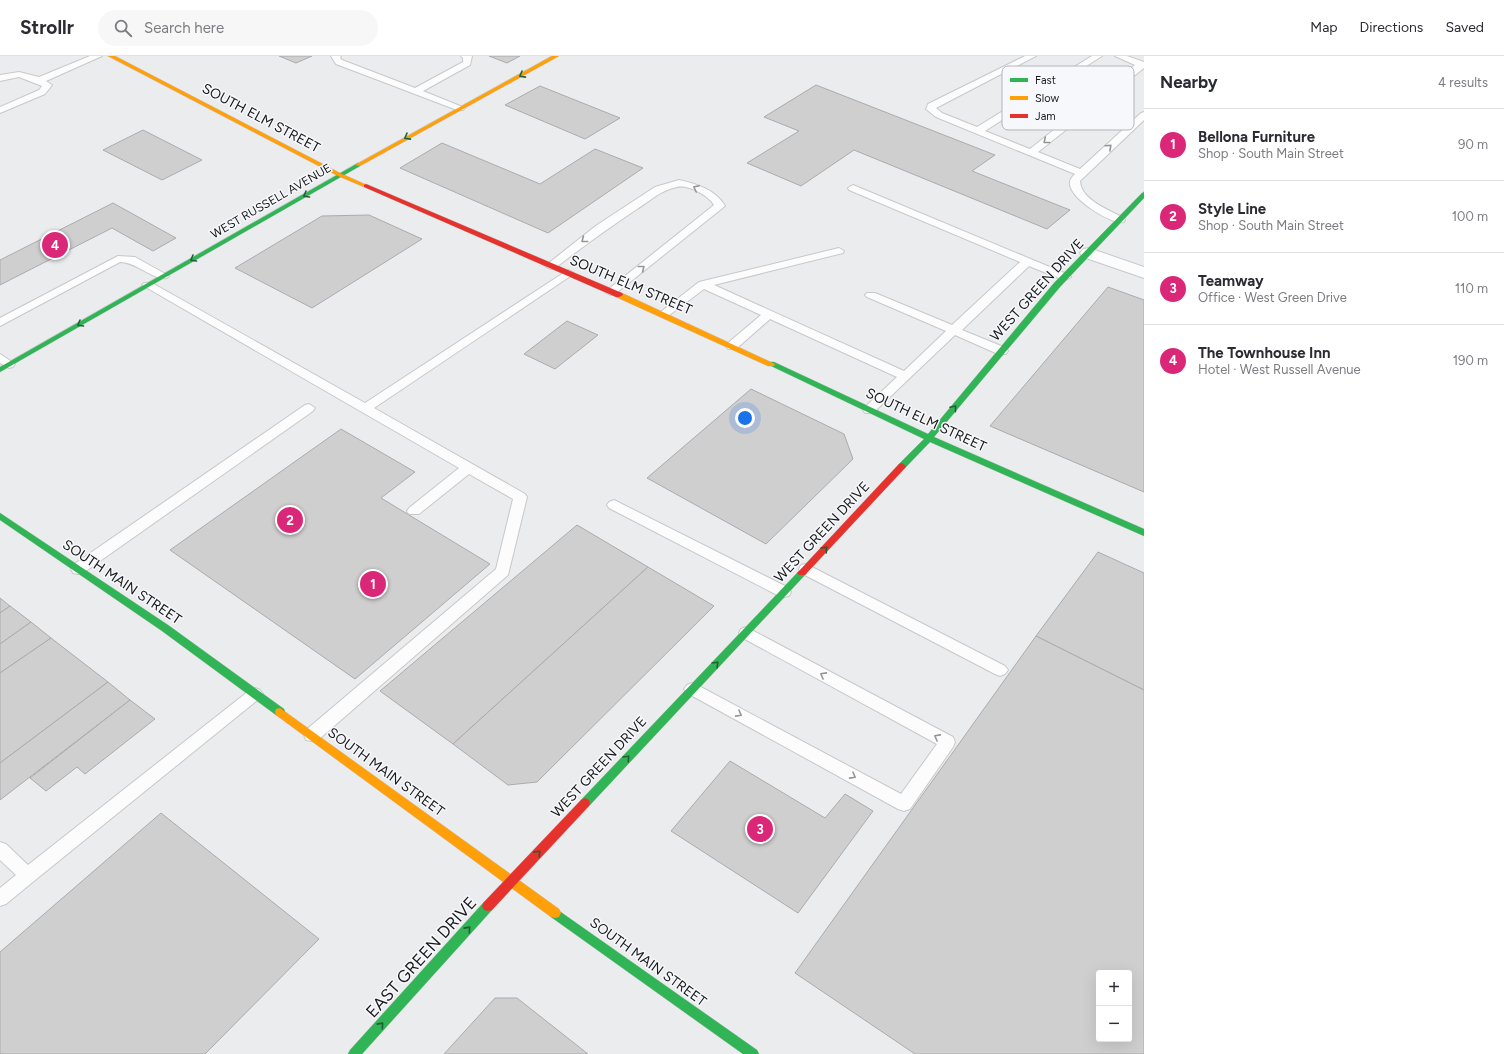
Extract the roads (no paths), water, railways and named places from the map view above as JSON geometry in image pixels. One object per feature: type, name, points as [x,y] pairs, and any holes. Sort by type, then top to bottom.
[{"type":"main road","name":"SOUTH ELM STREET","points":[[112,56],[340,176],[664,314],[930,438],[1144,533]]},
{"type":"main road","name":"WEST RUSSELL AVENUE","points":[[3,364],[148,285],[460,108],[556,56]]},
{"type":"main road","name":"WEST GREEN DRIVE","points":[[511,881],[930,438],[1065,277],[1144,194]]},
{"type":"main road","name":"SOUTH MAIN STREET","points":[[0,516],[165,628],[511,881],[753,1054]]},
{"type":"main road","name":"EAST GREEN DRIVE","points":[[354,1054],[511,881]]},
{"type":"street","points":[[1089,253],[1144,273]]},
{"type":"lane","points":[[38,80],[98,56]]},
{"type":"lane","points":[[337,56],[335,57],[339,62],[460,108]]},
{"type":"lane","points":[[415,91],[467,63],[468,57],[465,56]]},
{"type":"lane","points":[[1012,66],[1032,56]]},
{"type":"lane","points":[[1082,66],[1098,56]]},
{"type":"lane","points":[[1119,56],[1143,64]]},
{"type":"lane","points":[[1134,71],[1143,64]]},
{"type":"lane","points":[[1002,71],[931,106],[931,109],[939,115],[1081,174]]},
{"type":"lane","points":[[0,78],[6,75],[24,74],[47,85],[42,92],[0,110]]},
{"type":"lane","points":[[1134,124],[1144,115]]},
{"type":"lane","points":[[978,131],[1002,116]]},
{"type":"lane","points":[[1031,153],[1060,130]]},
{"type":"lane","points":[[1120,220],[1080,195],[1075,188],[1075,181],[1128,130]]},
{"type":"lane","points":[[551,266],[601,227],[659,189],[679,183],[693,186],[716,199],[720,206],[611,292]]},
{"type":"lane","points":[[853,188],[1065,277]]},
{"type":"lane","points":[[664,314],[703,284],[839,251]]},
{"type":"lane","points":[[0,323],[118,259],[131,259],[163,276]]},
{"type":"lane","points":[[869,410],[1028,261]]},
{"type":"lane","points":[[366,408],[507,316],[568,273]]},
{"type":"lane","points":[[703,284],[905,376]]},
{"type":"lane","points":[[148,285],[520,497],[503,571],[312,735]]},
{"type":"lane","points":[[871,295],[1002,351]]},
{"type":"lane","points":[[732,346],[768,314]]},
{"type":"lane","points":[[78,569],[309,408]]},
{"type":"lane","points":[[414,511],[469,467]]},
{"type":"lane","points":[[614,505],[784,592]]},
{"type":"lane","points":[[806,569],[1000,670]]},
{"type":"lane","points":[[692,688],[904,804],[947,742],[746,633]]},
{"type":"lane","points":[[0,898],[255,694]]},
{"type":"lane","points":[[0,850],[28,876]]},
{"type":"place","name":"The Townhouse Inn","points":[[55,245]]},
{"type":"place","name":"Style Line","points":[[290,520]]},
{"type":"place","name":"Bellona Furniture","points":[[373,584]]},
{"type":"place","name":"Teamway","points":[[760,829]]}]
